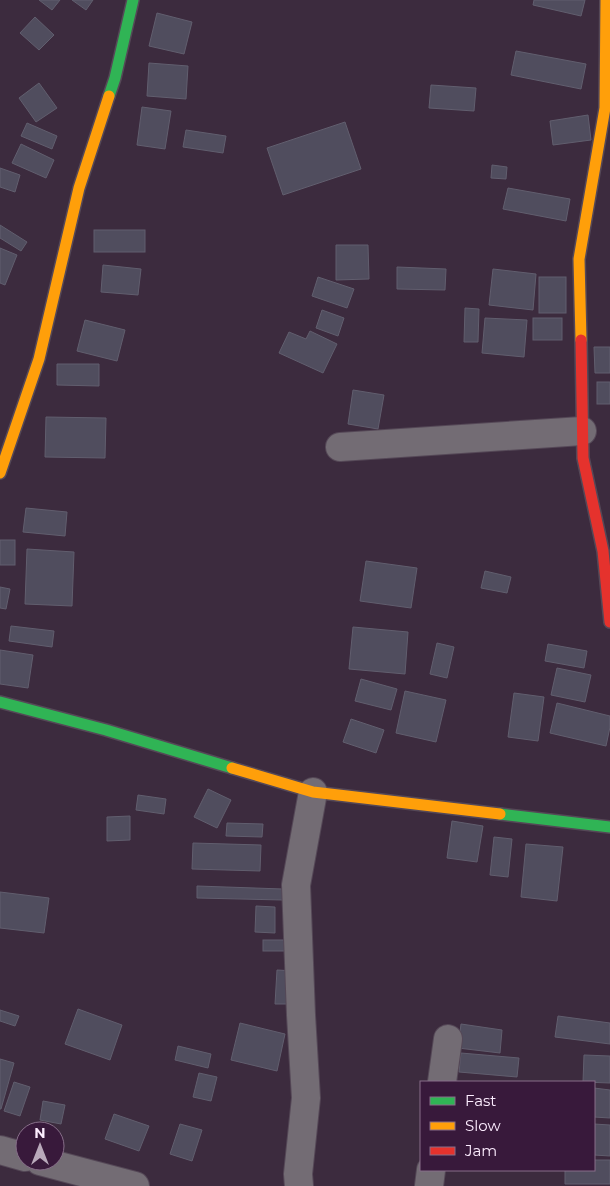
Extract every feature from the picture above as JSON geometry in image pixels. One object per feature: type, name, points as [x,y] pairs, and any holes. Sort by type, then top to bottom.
[{"type":"street","points":[[0,473],[39,359],[79,188],[115,78],[133,0]]},
{"type":"street","points":[[606,0],[605,108],[579,259],[583,458],[603,551],[610,622]]},
{"type":"street","points":[[340,447],[582,430]]},
{"type":"street","points":[[0,702],[106,730],[313,792],[610,827]]},
{"type":"street","points":[[299,1186],[298,1174],[306,1098],[296,885],[313,792]]},
{"type":"street","points":[[442,1081],[448,1039]]},
{"type":"street","points":[[0,1150],[15,1154]]},
{"type":"street","points":[[65,1168],[135,1186]]},
{"type":"street","points":[[429,1186],[431,1171]]},
{"type":"building","points":[[39,0],[60,0],[52,10]]},
{"type":"building","points":[[72,0],[93,0],[86,10]]},
{"type":"building","points":[[534,0],[585,0],[581,16],[533,5]]},
{"type":"building","points":[[157,13],[192,22],[184,54],[149,46]]},
{"type":"building","points":[[35,17],[54,35],[39,50],[20,33]]},
{"type":"building","points":[[516,51],[586,64],[581,89],[511,75]]},
{"type":"building","points":[[149,63],[188,66],[186,99],[147,96]]},
{"type":"building","points":[[39,83],[57,108],[36,122],[19,98]]},
{"type":"building","points":[[431,85],[476,88],[474,111],[429,108]]},
{"type":"building","points":[[142,107],[171,111],[165,149],[137,145]]},
{"type":"building","points":[[588,115],[591,140],[553,145],[550,121]]},
{"type":"building","points":[[345,122],[361,169],[283,195],[267,148]]},
{"type":"building","points":[[27,123],[57,136],[52,149],[21,136]]},
{"type":"building","points":[[186,130],[226,136],[223,153],[183,147]]},
{"type":"building","points":[[21,144],[54,160],[46,178],[12,163]]},
{"type":"building","points":[[492,165],[507,167],[506,179],[491,178]]},
{"type":"building","points":[[0,168],[20,175],[15,192],[0,187]]},
{"type":"building","points":[[508,188],[570,199],[566,221],[503,209]]},
{"type":"building","points":[[0,225],[27,242],[21,251],[0,238]]},
{"type":"building","points":[[94,230],[145,230],[145,252],[94,252]]},
{"type":"building","points":[[336,245],[368,245],[369,279],[336,280]]},
{"type":"building","points":[[0,248],[17,255],[5,285],[0,283]]},
{"type":"building","points":[[103,265],[141,269],[138,295],[101,292]]},
{"type":"building","points":[[397,267],[446,269],[445,290],[397,289]]},
{"type":"building","points":[[493,269],[536,274],[533,310],[489,305]]},
{"type":"building","points":[[318,277],[354,289],[347,308],[312,296]]},
{"type":"building","points":[[539,277],[566,277],[566,313],[539,313]]},
{"type":"building","points":[[465,308],[479,309],[478,342],[464,342]]},
{"type":"building","points":[[322,310],[344,318],[338,336],[316,328]]},
{"type":"building","points":[[485,318],[527,320],[524,357],[482,353]]},
{"type":"building","points":[[533,318],[562,318],[562,340],[533,340]]},
{"type":"building","points":[[85,320],[125,330],[117,361],[77,351]]},
{"type":"building","points":[[310,331],[337,344],[323,373],[279,353],[289,332],[306,339]]},
{"type":"building","points":[[594,347],[610,347],[610,373],[595,373]]},
{"type":"building","points":[[57,364],[99,364],[99,386],[57,385]]},
{"type":"building","points":[[597,382],[610,382],[610,404],[597,404]]},
{"type":"building","points":[[353,390],[384,395],[378,429],[348,424]]},
{"type":"building","points":[[46,417],[106,418],[105,458],[45,457]]},
{"type":"building","points":[[26,508],[67,512],[65,536],[23,532]]},
{"type":"building","points":[[0,540],[15,540],[15,565],[0,565]]},
{"type":"building","points":[[27,549],[74,552],[72,606],[25,604]]},
{"type":"building","points":[[366,561],[417,568],[411,608],[360,601]]},
{"type":"building","points":[[485,571],[511,577],[507,593],[481,588]]},
{"type":"building","points":[[0,587],[10,589],[6,609],[0,608]]},
{"type":"building","points":[[11,626],[54,631],[52,647],[9,641]]},
{"type":"building","points":[[353,627],[408,632],[405,674],[349,669]]},
{"type":"building","points":[[437,643],[454,647],[447,678],[430,674]]},
{"type":"building","points":[[548,644],[587,651],[584,668],[545,661]]},
{"type":"building","points":[[0,650],[33,655],[28,688],[0,684]]},
{"type":"building","points":[[557,668],[591,675],[585,702],[551,695]]},
{"type":"building","points":[[361,679],[397,689],[391,710],[355,701]]},
{"type":"building","points":[[405,691],[446,700],[436,742],[396,733]]},
{"type":"building","points":[[514,693],[544,697],[538,741],[508,737]]},
{"type":"building","points":[[557,703],[610,716],[606,746],[550,733]]},
{"type":"building","points":[[351,719],[384,730],[376,753],[343,742]]},
{"type":"building","points":[[208,789],[231,800],[217,828],[194,817]]},
{"type":"building","points":[[138,795],[166,799],[164,814],[136,810]]},
{"type":"building","points":[[130,816],[130,840],[107,841],[107,817]]},
{"type":"building","points":[[452,821],[483,826],[477,862],[447,858]]},
{"type":"building","points":[[227,823],[263,824],[262,837],[226,836]]},
{"type":"building","points":[[494,837],[512,839],[508,877],[490,875]]},
{"type":"building","points":[[193,843],[261,845],[260,871],[192,869]]},
{"type":"building","points":[[526,844],[563,847],[557,901],[521,897]]},
{"type":"building","points":[[197,886],[283,889],[283,900],[197,898]]},
{"type":"building","points":[[0,892],[49,898],[44,933],[0,928]]},
{"type":"building","points":[[256,906],[275,907],[275,933],[255,932]]},
{"type":"building","points":[[263,940],[286,940],[286,951],[263,951]]},
{"type":"building","points":[[277,970],[295,971],[293,1004],[275,1004]]},
{"type":"building","points":[[78,1009],[122,1025],[110,1060],[65,1044]]},
{"type":"building","points":[[0,1010],[19,1016],[15,1026],[0,1021]]},
{"type":"building","points":[[558,1016],[610,1023],[610,1044],[555,1037]]},
{"type":"building","points":[[240,1023],[285,1034],[277,1071],[231,1060]]},
{"type":"building","points":[[461,1024],[502,1030],[500,1053],[458,1048]]},
{"type":"building","points":[[178,1046],[211,1054],[208,1068],[175,1060]]},
{"type":"building","points":[[461,1053],[519,1058],[517,1077],[459,1072]]},
{"type":"building","points":[[584,1055],[610,1056],[610,1083],[583,1081]]},
{"type":"building","points":[[0,1059],[14,1063],[1,1109],[0,1109]]},
{"type":"building","points":[[199,1073],[217,1077],[211,1101],[193,1097]]},
{"type":"building","points":[[14,1082],[30,1087],[20,1116],[4,1111]]},
{"type":"building","points":[[595,1088],[610,1090],[610,1118],[595,1117]]},
{"type":"building","points":[[43,1101],[65,1105],[62,1121],[40,1120]]},
{"type":"building","points":[[114,1114],[149,1126],[139,1151],[105,1139]]},
{"type":"building","points":[[180,1124],[202,1130],[192,1161],[170,1154]]},
{"type":"building","points":[[595,1124],[610,1125],[610,1156],[595,1155]]},
{"type":"building","points":[[595,1160],[610,1160],[610,1184],[565,1184],[565,1171],[595,1171]]},
{"type":"traffic: fast","points":[[109,96],[133,0]]},
{"type":"traffic: fast","points":[[0,702],[106,730],[232,768]]},
{"type":"traffic: fast","points":[[500,814],[610,827]]},
{"type":"traffic: slow","points":[[581,340],[579,259],[605,108],[606,0]]},
{"type":"traffic: slow","points":[[0,473],[39,359],[79,188],[109,96]]},
{"type":"traffic: slow","points":[[232,768],[313,792],[500,814]]},
{"type":"traffic: jam","points":[[581,340],[583,458],[603,551],[610,622]]}]
